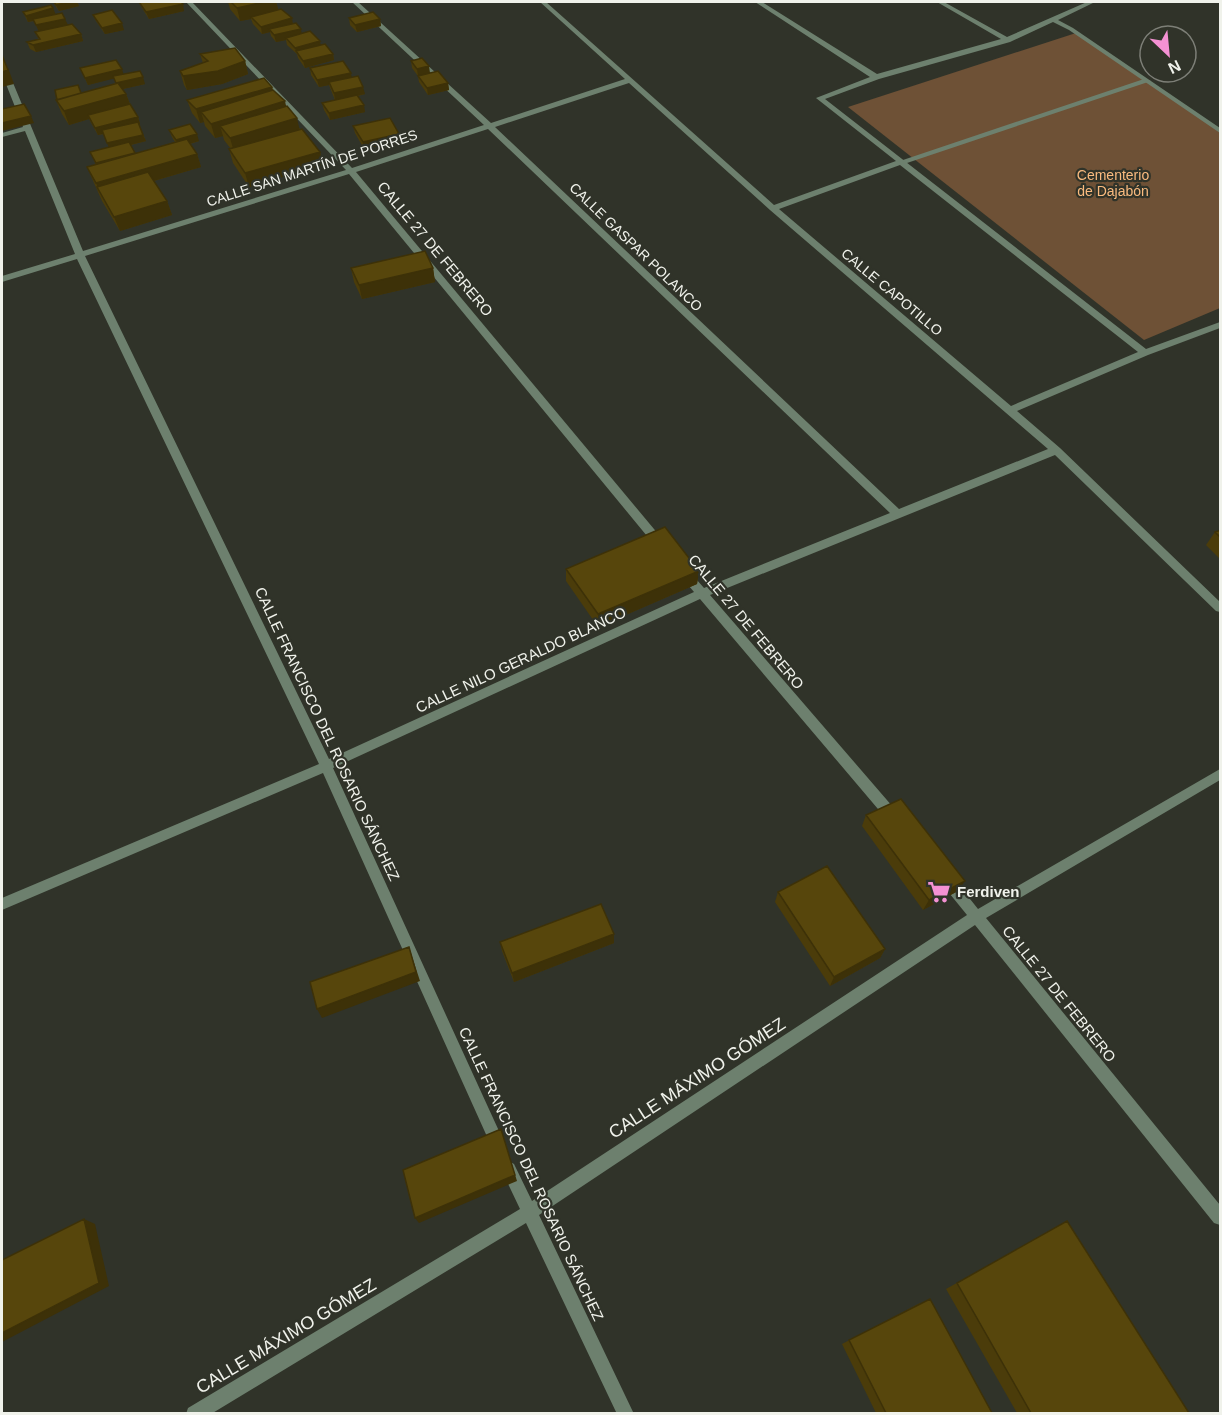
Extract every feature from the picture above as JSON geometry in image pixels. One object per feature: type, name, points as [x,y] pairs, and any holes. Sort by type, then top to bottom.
[{"type":"street","name":"CALLE 27 DE FEBRERO","points":[[189,2],[351,171],[675,562],[901,827]]},
{"type":"street","name":"CALLE GASPAR POLANCO","points":[[355,2],[489,125],[896,513]]},
{"type":"street","name":"CALLE CAPOTILLO","points":[[543,2],[773,208],[1056,450],[1221,608]]},
{"type":"street","points":[[758,2],[876,77]]},
{"type":"street","points":[[940,2],[1007,40]]},
{"type":"street","points":[[1086,2],[1007,40],[876,77],[820,98],[1145,353]]},
{"type":"street","points":[[1052,19],[1071,29],[1138,75]]},
{"type":"street","name":"CALLE FRANCISCO DEL ROSARIO SÁNCHEZ","points":[[2,66],[80,255],[326,766],[528,1212],[626,1413]]},
{"type":"street","name":"CALLE SAN MARTÍN DE PORRES","points":[[2,279],[351,171],[630,81]]},
{"type":"street","points":[[773,208],[901,162],[1138,84]]},
{"type":"street","points":[[1151,84],[1221,131]]},
{"type":"street","points":[[2,135],[28,128]]},
{"type":"street","points":[[1010,410],[1145,353],[1221,325]]},
{"type":"street","name":"CALLE NILO GERALDO BLANCO","points":[[2,904],[326,766],[702,594],[896,513],[1056,450]]},
{"type":"street","name":"CALLE MÁXIMO GÓMEZ","points":[[194,1413],[528,1212],[978,916],[1221,774]]},
{"type":"street","name":"CALLE 27 DE FEBRERO","points":[[940,872],[1221,1217]]},
{"type":"green space","name":"Cementerio de Dajabón","points":[[1076,33],[1138,75],[1138,84],[1151,84],[1220,131],[1220,308],[1144,340],[848,107]]},
{"type":"building","points":[[139,2],[181,2],[183,4],[146,12]]},
{"type":"building","points":[[231,2],[264,2],[237,8]]},
{"type":"building","points":[[51,5],[53,8],[26,16],[23,12]]},
{"type":"building","points":[[281,9],[292,18],[261,27],[251,17]]},
{"type":"building","points":[[112,10],[122,23],[102,28],[93,15]]},
{"type":"building","points":[[373,12],[380,19],[355,25],[349,18]]},
{"type":"building","points":[[62,13],[65,19],[36,25],[33,19]]},
{"type":"building","points":[[296,23],[301,29],[274,35],[269,29]]},
{"type":"building","points":[[72,24],[81,34],[33,45],[27,42],[40,39],[35,32]]},
{"type":"building","points":[[310,31],[320,41],[295,48],[286,38]]},
{"type":"building","points":[[325,44],[333,54],[303,61],[296,51]]},
{"type":"building","points":[[235,48],[245,61],[218,71],[183,76],[180,71],[208,61],[200,54]]},
{"type":"building","points":[[2,55],[8,70],[2,72]]},
{"type":"building","points":[[422,58],[429,66],[417,69],[411,61]]},
{"type":"building","points":[[116,60],[122,69],[85,78],[80,68]]},
{"type":"building","points":[[343,61],[351,73],[317,80],[310,68]]},
{"type":"building","points":[[140,71],[143,77],[116,83],[113,76]]},
{"type":"building","points":[[438,71],[448,83],[427,88],[418,76]]},
{"type":"building","points":[[358,76],[363,87],[334,93],[329,82]]},
{"type":"building","points":[[264,78],[272,87],[196,109],[187,100]]},
{"type":"building","points":[[118,83],[126,94],[64,111],[56,100]]},
{"type":"building","points":[[78,85],[81,93],[57,100],[55,90]]},
{"type":"building","points":[[273,90],[285,101],[211,124],[201,112]]},
{"type":"building","points":[[357,95],[364,105],[329,113],[322,103]]},
{"type":"building","points":[[24,104],[31,116],[2,123],[2,109]]},
{"type":"building","points":[[130,104],[138,117],[95,128],[88,115]]},
{"type":"building","points":[[287,106],[297,118],[230,138],[220,126]]},
{"type":"building","points":[[390,118],[399,134],[363,142],[353,126]]},
{"type":"building","points":[[138,122],[143,135],[107,143],[102,130]]},
{"type":"building","points":[[190,124],[197,134],[176,140],[169,130]]},
{"type":"building","points":[[302,129],[320,152],[245,173],[229,149]]},
{"type":"building","points":[[187,139],[197,154],[96,183],[87,167]]},
{"type":"building","points":[[129,142],[135,153],[96,163],[90,152]]},
{"type":"building","points":[[148,172],[167,201],[114,217],[97,187]]},
{"type":"building","points":[[425,251],[433,268],[359,285],[351,268]]},
{"type":"building","points":[[665,527],[699,571],[598,614],[566,569]]},
{"type":"building","points":[[1221,530],[1221,538],[1215,532]]},
{"type":"building","points":[[901,799],[965,881],[929,900],[866,815]]},
{"type":"building","points":[[827,866],[885,949],[834,977],[778,892]]},
{"type":"building","points":[[601,904],[614,934],[512,973],[500,942]]},
{"type":"building","points":[[409,947],[416,972],[317,1009],[310,982]]},
{"type":"building","points":[[501,1129],[515,1175],[415,1218],[403,1170]]},
{"type":"building","points":[[84,1219],[99,1283],[2,1333],[2,1260]]},
{"type":"building","points":[[1067,1221],[1189,1413],[1031,1413],[957,1283]]},
{"type":"building","points":[[930,1299],[992,1413],[886,1413],[849,1340]]},
{"type":"place","name":"Ferdiven","points":[[939,892]]}]
